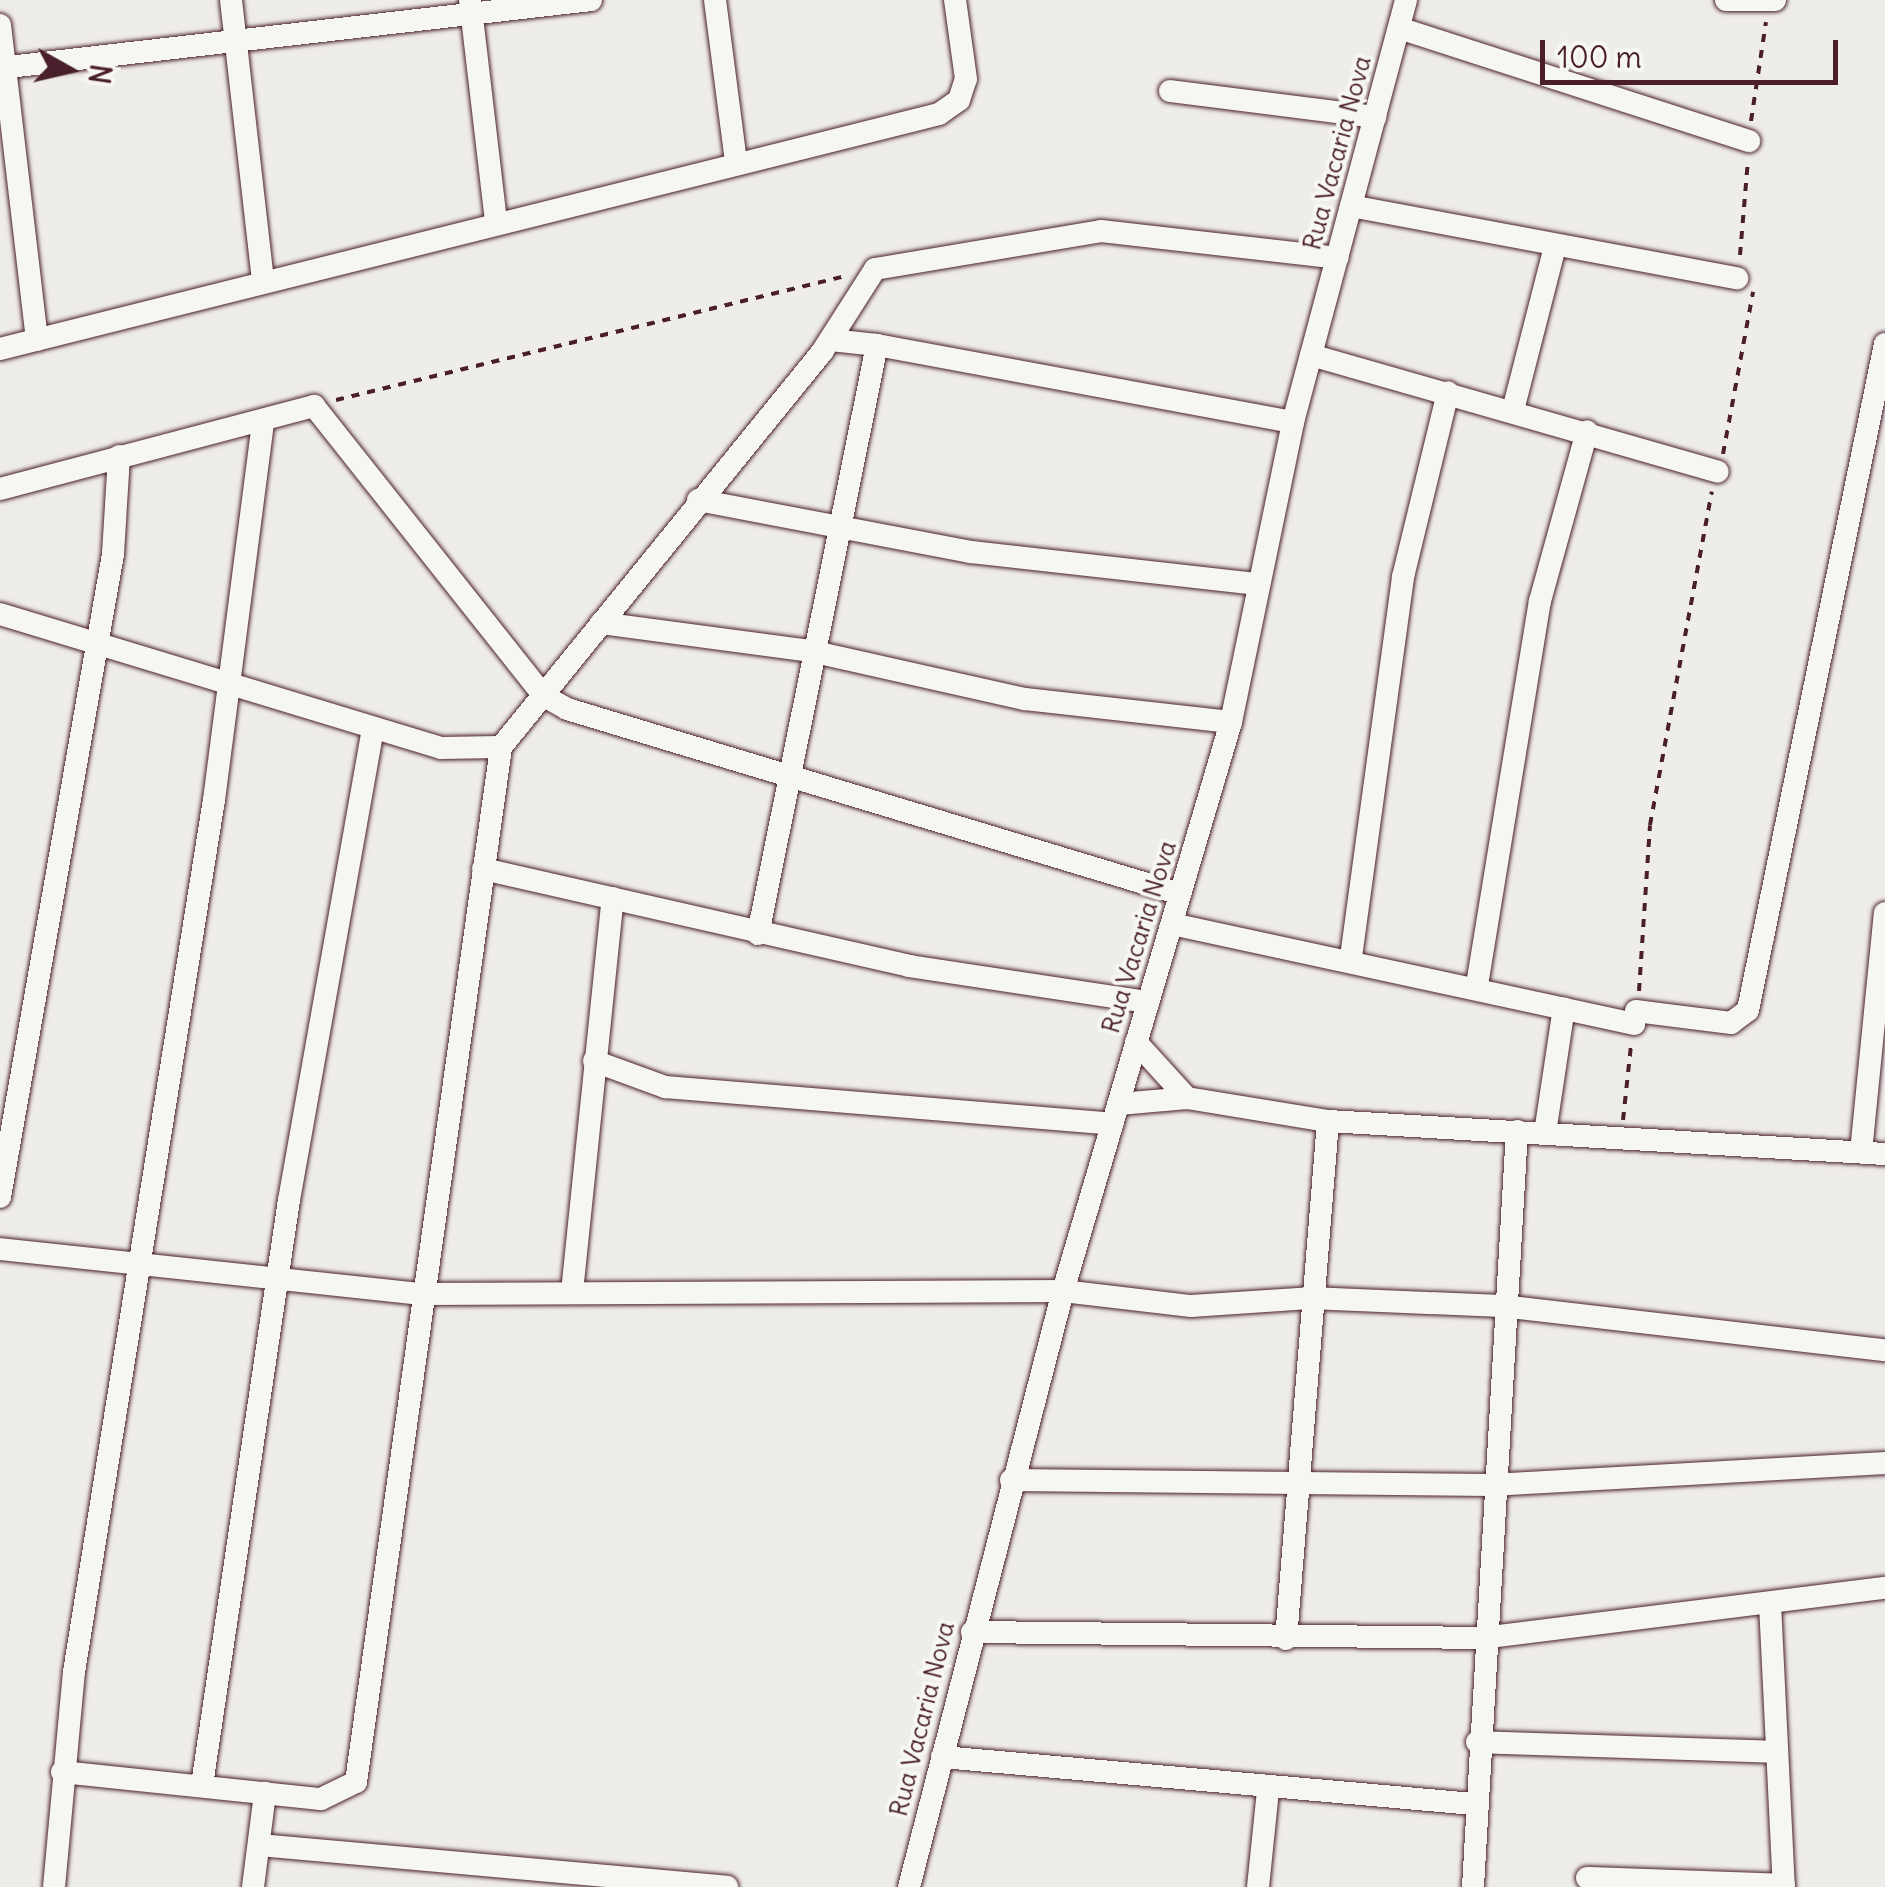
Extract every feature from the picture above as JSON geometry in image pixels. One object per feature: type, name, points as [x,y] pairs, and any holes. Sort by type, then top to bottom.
[{"type":"street","points":[[231,0],[263,282]]},
{"type":"street","points":[[3,68],[236,41],[471,7],[591,0]]},
{"type":"street","points":[[716,0],[736,162]]},
{"type":"street","points":[[0,349],[939,114],[959,100],[966,79],[955,0]]},
{"type":"street","name":"Rua Vacaria Nova","points":[[909,1887],[1011,1480],[1231,722],[1293,422],[1406,0]]},
{"type":"street","points":[[1726,0],[1775,0]]},
{"type":"street","points":[[471,7],[496,223]]},
{"type":"street","points":[[0,25],[37,340]]},
{"type":"street","points":[[1398,28],[1749,141]]},
{"type":"street","points":[[1170,91],[1375,117]]},
{"type":"street","points":[[1351,206],[1737,278]]},
{"type":"street","points":[[62,1772],[332,1798],[360,1772],[422,1294],[501,747],[831,340],[875,270],[1101,231],[1337,258]]},
{"type":"street","points":[[1513,410],[1556,246]]},
{"type":"street","points":[[831,340],[877,345],[1293,422]]},
{"type":"street","points":[[1172,924],[1352,957],[1564,1008],[1635,1018],[1731,1023],[1748,1010],[1885,344]]},
{"type":"street","points":[[758,934],[834,525],[877,345]]},
{"type":"street","points":[[1312,354],[1718,472]]},
{"type":"street","points":[[1352,957],[1403,577],[1448,392]]},
{"type":"street","points":[[0,489],[119,456],[263,424],[314,406],[544,696],[618,730],[785,775],[1180,894]]},
{"type":"street","points":[[54,1887],[62,1772],[263,424]]},
{"type":"street","points":[[1478,985],[1540,601],[1586,431]]},
{"type":"street","points":[[0,1197],[97,642],[119,456]]},
{"type":"street","points":[[698,500],[971,552],[1258,584]]},
{"type":"street","points":[[0,614],[228,676],[373,729],[441,748],[501,747]]},
{"type":"street","points":[[600,623],[810,651],[1025,699],[1231,722]]},
{"type":"street","points":[[202,1785],[277,1282],[373,729]]},
{"type":"street","points":[[483,870],[758,934],[1148,1002]]},
{"type":"street","points":[[572,1292],[612,898]]},
{"type":"street","points":[[1860,1152],[1885,913]]},
{"type":"street","points":[[1546,1133],[1564,1008]]},
{"type":"street","points":[[1136,1042],[1187,1098]]},
{"type":"street","points":[[594,1061],[665,1087],[1115,1114],[1187,1098],[1328,1122],[1622,1134],[1885,1154]]},
{"type":"street","points":[[1286,1639],[1295,1482],[1328,1122]]},
{"type":"street","points":[[1474,1887],[1482,1638],[1517,1131]]},
{"type":"street","points":[[0,1249],[277,1282],[422,1294],[1063,1292],[1208,1307],[1310,1298],[1502,1306],[1885,1350]]},
{"type":"street","points":[[1011,1480],[1491,1485],[1885,1463]]},
{"type":"street","points":[[972,1632],[1286,1639],[1482,1638],[1885,1588]]},
{"type":"street","points":[[1587,1878],[1784,1886],[1770,1604]]},
{"type":"street","points":[[1478,1742],[1777,1752]]},
{"type":"street","points":[[942,1757],[1268,1791],[1474,1804]]},
{"type":"street","points":[[1258,1887],[1268,1791]]},
{"type":"street","points":[[253,1887],[265,1793]]},
{"type":"street","points":[[258,1845],[727,1887]]},
{"type":"path","points":[[314,406],[875,270]]},
{"type":"path","points":[[1622,1134],[1650,825],[1718,472],[1752,330],[1752,291],[1737,278]]}]
